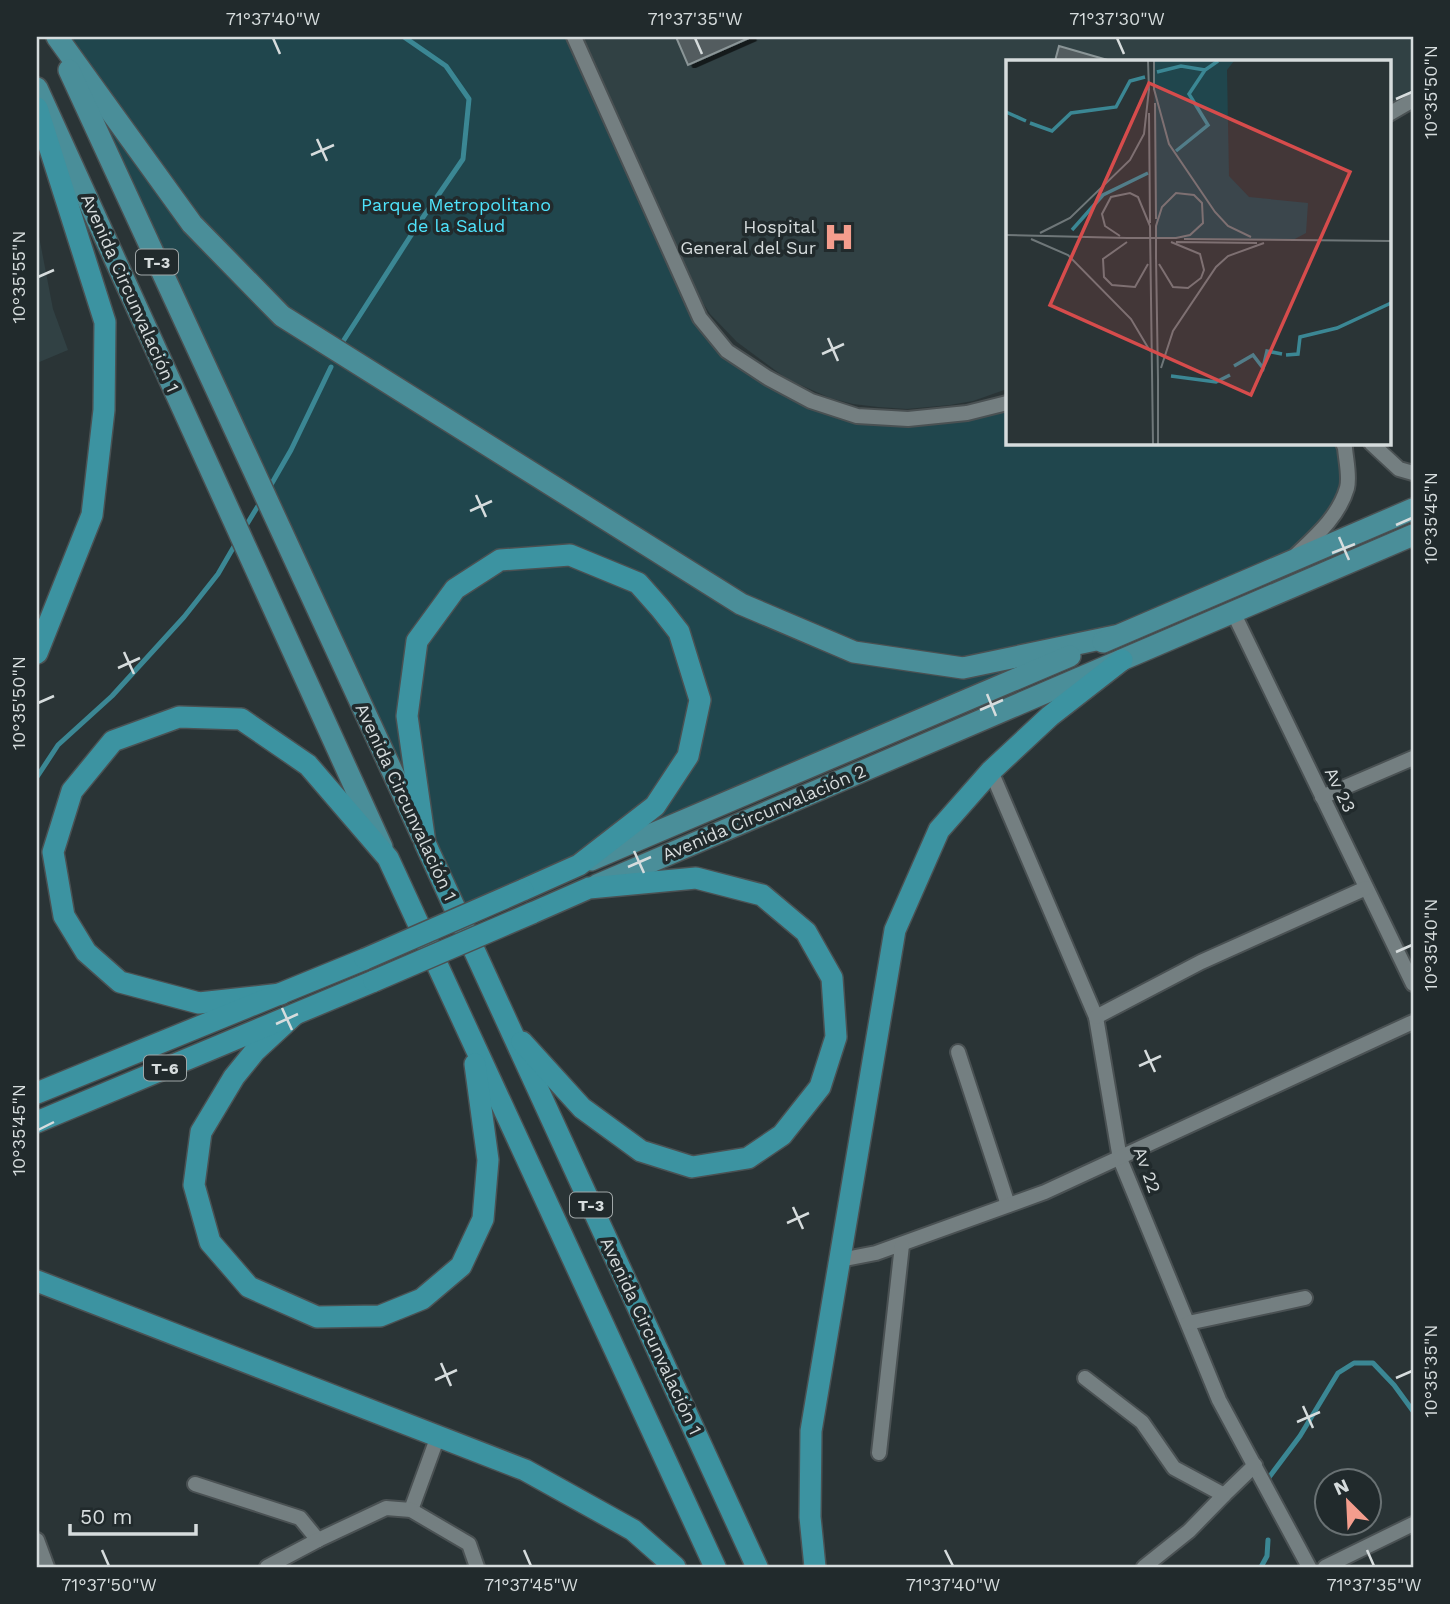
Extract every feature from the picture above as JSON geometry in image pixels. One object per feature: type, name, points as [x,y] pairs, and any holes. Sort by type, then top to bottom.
[{"type":"highway","points":[[37,108],[105,322],[104,410],[92,514],[37,653]]},
{"type":"highway","points":[[425,843],[407,716],[416,641],[455,589],[500,559],[570,555],[638,583],[679,632],[700,700],[688,755],[654,806],[579,865]]},
{"type":"highway","points":[[815,1567],[810,1517],[811,1431],[895,930],[939,830],[991,771],[1050,716],[1122,660]]},
{"type":"highway","points":[[281,993],[200,1003],[120,982],[86,952],[64,916],[53,852],[72,791],[113,741],[179,717],[241,719],[308,765],[388,858]]},
{"type":"highway","name":"Avenida Circunvalación 1","points":[[425,843],[757,1567]]},
{"type":"highway","name":"Avenida Circunvalación 1","points":[[388,858],[715,1567]]},
{"type":"highway","name":"Avenida Circunvalación 2","points":[[37,1093],[365,958],[579,865]]},
{"type":"highway","points":[[509,1027],[592,1115],[641,1151],[692,1167],[748,1158],[782,1135],[820,1087],[836,1037],[832,978],[806,932],[762,895],[696,878],[589,888]]},
{"type":"highway","name":"Avenida Circunvalación 2","points":[[37,1122],[589,888]]},
{"type":"highway","points":[[294,1015],[255,1051],[234,1077],[201,1132],[194,1185],[210,1242],[249,1287],[317,1317],[380,1316],[422,1299],[461,1266],[483,1219],[488,1160],[472,1041]]},
{"type":"highway","points":[[37,1281],[525,1470],[633,1531],[676,1567]]},
{"type":"main road","name":"Avenida Circunvalación 1","points":[[55,37],[425,843]]},
{"type":"main road","points":[[55,37],[192,225],[282,317],[741,604],[854,652],[963,668],[1115,636]]},
{"type":"main road","name":"Avenida Circunvalación 1","points":[[37,88],[388,858]]},
{"type":"main road","name":"Avenida Circunvalación 2","points":[[579,865],[1413,509]]},
{"type":"main road","name":"Avenida Circunvalación 2","points":[[589,888],[1413,535]]},
{"type":"street","points":[[574,37],[699,318],[727,351],[768,378],[811,401],[857,416],[908,419],[967,412],[1006,403]]},
{"type":"street","points":[[1390,113],[1413,100]]},
{"type":"street","points":[[1289,562],[1320,532],[1335,512],[1348,486],[1343,444]]},
{"type":"street","points":[[1372,444],[1399,469],[1413,473]]},
{"type":"street","name":"Av 23","points":[[1233,612],[1413,984]]},
{"type":"street","points":[[1322,797],[1413,758]]},
{"type":"street","name":"Av 22","points":[[991,771],[1096,1017],[1120,1159],[1219,1399],[1309,1567]]},
{"type":"street","points":[[1096,1017],[1201,962],[1366,888]]},
{"type":"street","points":[[840,1260],[876,1254],[1045,1192],[1413,1022]]},
{"type":"street","points":[[958,1052],[1008,1205]]},
{"type":"street","points":[[879,1452],[902,1245]]},
{"type":"street","points":[[1188,1323],[1305,1298]]},
{"type":"street","points":[[1085,1378],[1142,1422],[1174,1468],[1223,1495]]},
{"type":"street","points":[[411,1510],[438,1436]]},
{"type":"street","points":[[1144,1567],[1189,1531],[1255,1465]]},
{"type":"street","points":[[195,1484],[300,1518],[318,1540]]},
{"type":"street","points":[[267,1567],[386,1508],[411,1510],[469,1544],[477,1567]]},
{"type":"street","points":[[1325,1567],[1413,1524]]},
{"type":"street","points":[[37,1540],[47,1567]]},
{"type":"shaded area","name":"Hospital General del Sur","points":[[574,37],[1413,37],[1413,86],[1408,94],[1390,103],[1390,60],[1006,60],[1006,389],[973,401],[950,405],[907,409],[853,404],[830,398],[787,379],[737,342],[710,314],[694,289],[633,151],[623,145]]},
{"type":"shaded area","points":[[37,226],[53,309],[68,350],[37,363]]},
{"type":"green space","name":"Parque Metropolitano de la Salud","points":[[53,37],[574,37],[700,318],[727,351],[811,401],[908,419],[1006,403],[1006,444],[1343,444],[1348,486],[1289,562],[459,918]]},
{"type":"building","points":[[676,37],[751,37],[688,65]]},
{"type":"building","points":[[1059,46],[1108,60],[1055,60]]},
{"type":"waterway","points":[[342,343],[463,159],[469,99],[446,66],[404,37]]},
{"type":"waterway","points":[[268,490],[291,450],[331,367]]},
{"type":"waterway","points":[[244,529],[261,501]]},
{"type":"waterway","points":[[37,777],[58,745],[112,696],[184,617],[218,574],[236,543]]},
{"type":"waterway","points":[[1267,1480],[1300,1436],[1338,1373],[1354,1363],[1373,1363],[1413,1411]]},
{"type":"waterway","points":[[1261,1567],[1267,1556],[1268,1540]]},
{"type":"place","name":"Hospital General del Sur","points":[[839,237]]}]
